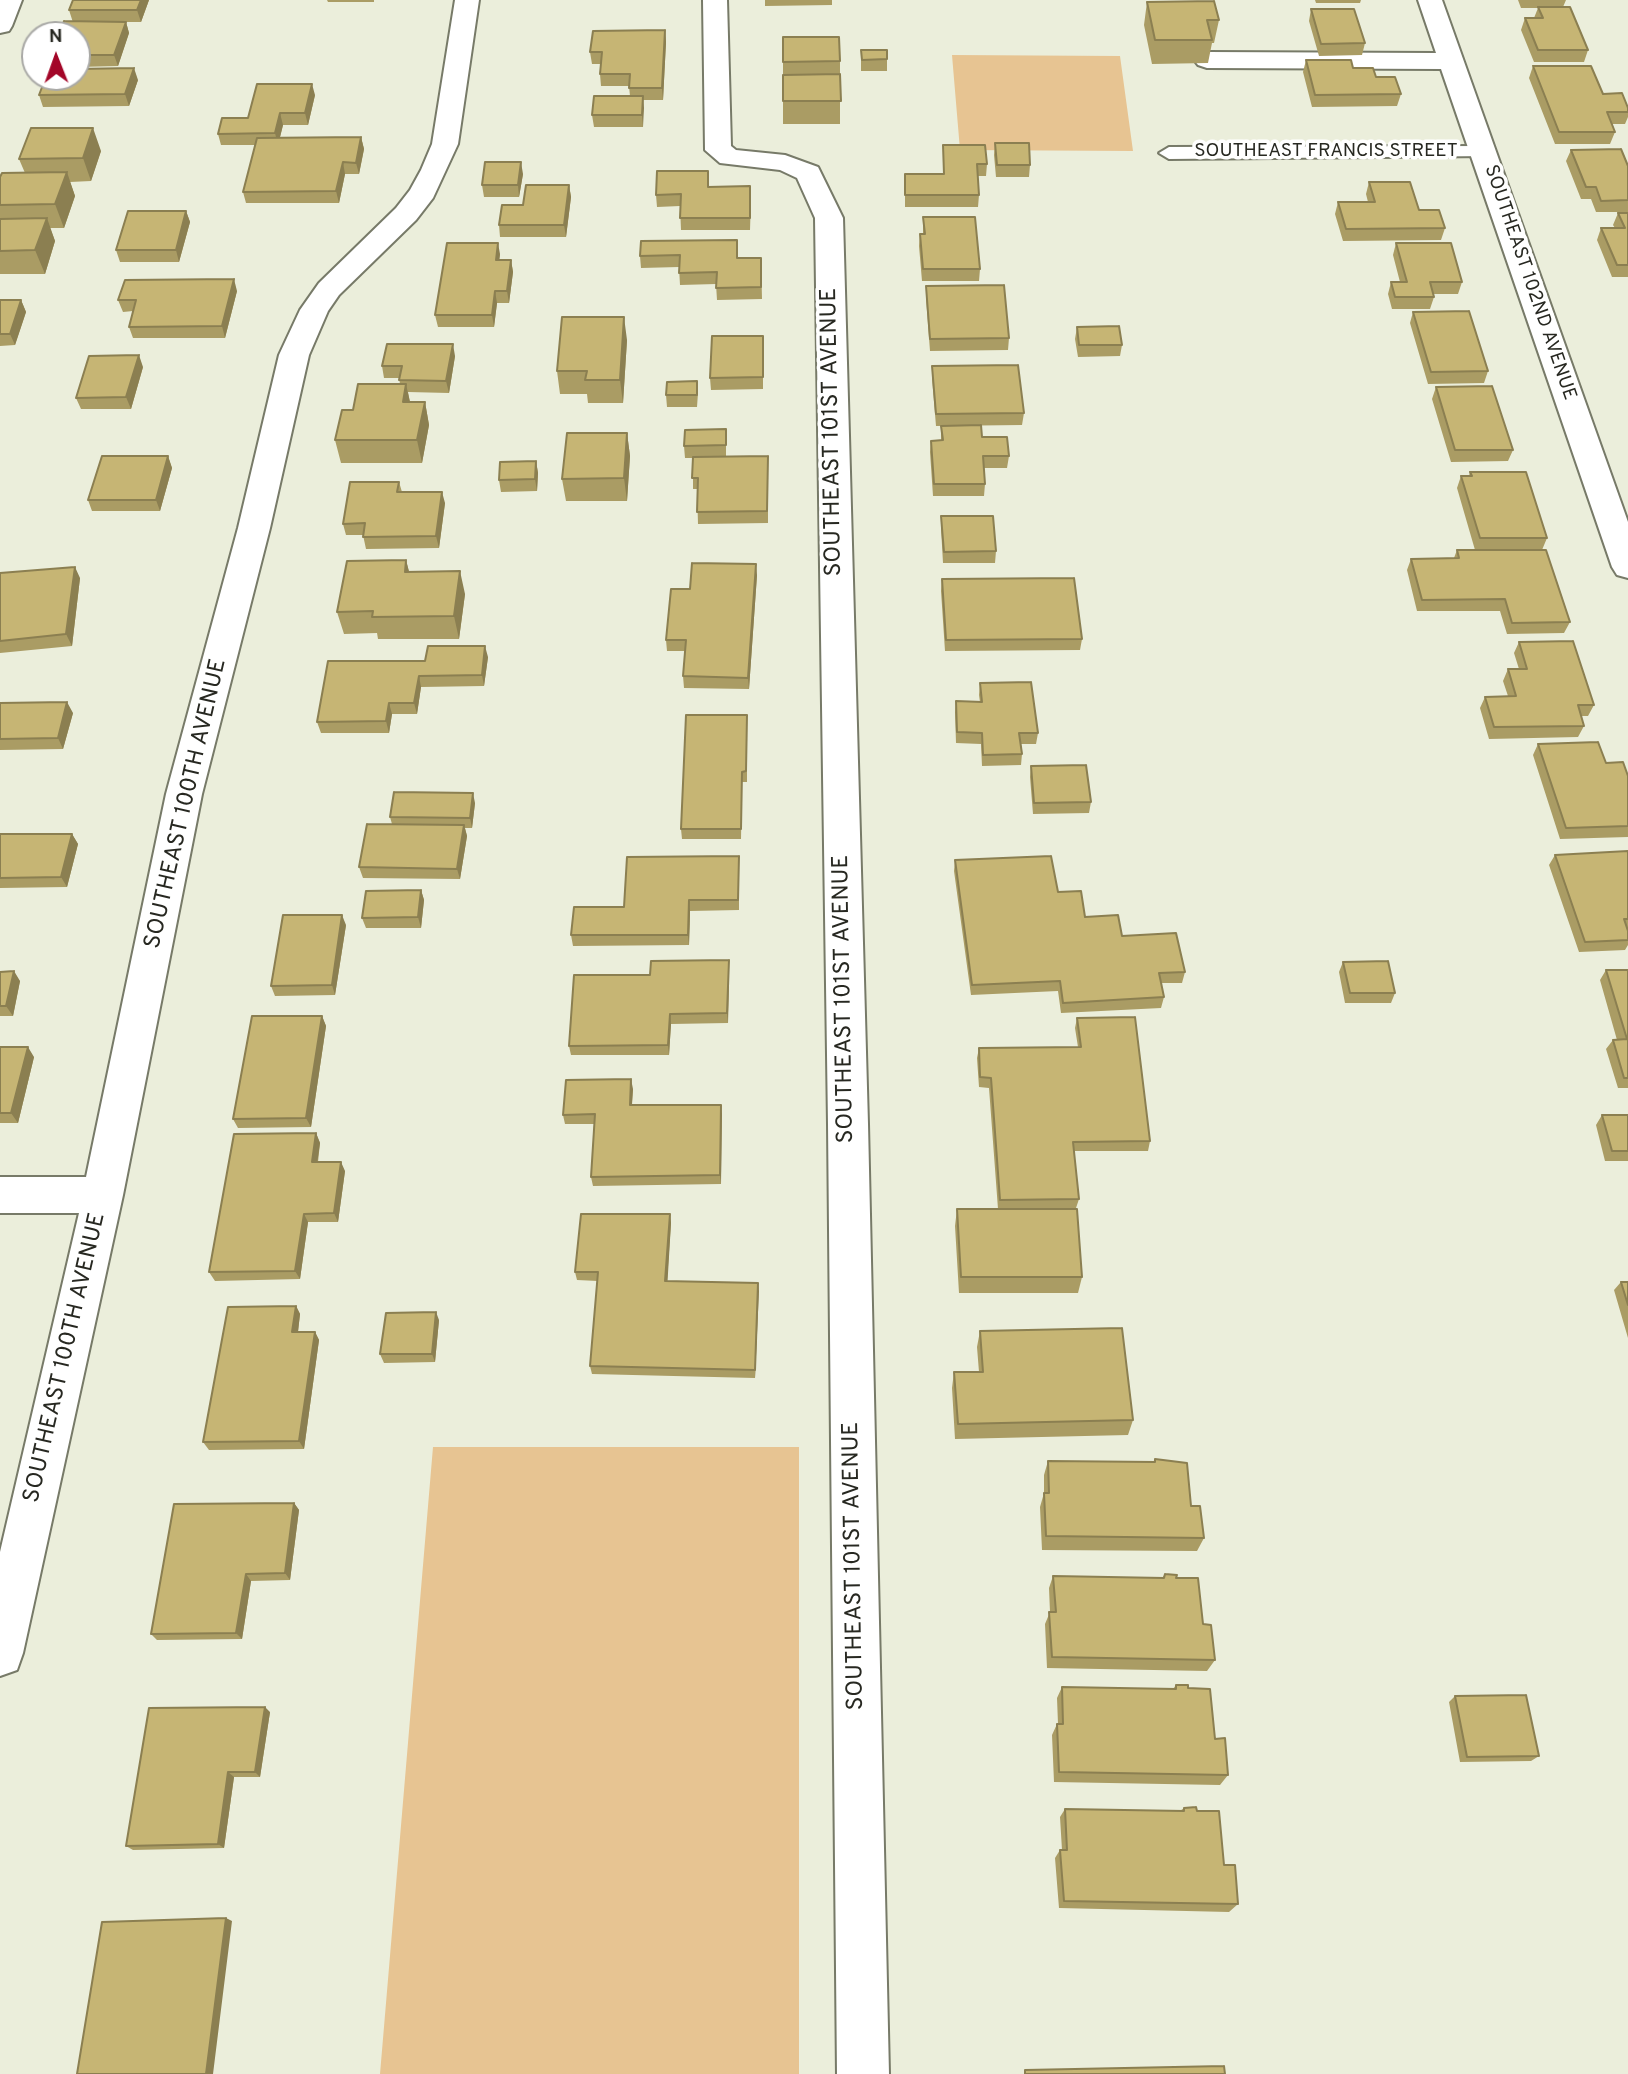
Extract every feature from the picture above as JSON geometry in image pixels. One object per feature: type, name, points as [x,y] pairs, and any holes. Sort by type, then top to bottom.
[{"type":"street","points":[[0,26],[10,0]]},
{"type":"street","name":"SOUTHEAST 100TH AVENUE","points":[[0,1654],[103,1195],[184,794],[254,528],[294,355],[314,310],[330,289],[406,214],[435,170],[444,144],[467,0]]},
{"type":"street","name":"SOUTHEAST 101ST AVENUE","points":[[715,0],[718,150],[729,157],[785,163],[808,173],[829,218],[848,1138],[863,2074]]},
{"type":"street","name":"SOUTHEAST 102ND AVENUE","points":[[1430,0],[1628,567]]},
{"type":"street","points":[[1207,60],[1451,61]]},
{"type":"street","points":[[0,1195],[103,1195]]},
{"type":"lane","name":"SOUTHEAST FRANCIS STREET","points":[[1169,153],[1483,152]]},
{"type":"shaded area","points":[[952,55],[1120,56],[1133,151],[960,150]]},
{"type":"shaded area","points":[[433,1447],[799,1447],[799,2074],[380,2074]]},
{"type":"building","points":[[73,0],[141,0],[137,10],[69,10]]},
{"type":"building","points":[[1214,1],[1219,20],[1207,20],[1212,40],[1155,40],[1147,2]]},
{"type":"building","points":[[1538,7],[1570,7],[1588,50],[1538,50],[1525,18],[1543,18]]},
{"type":"building","points":[[1311,9],[1354,9],[1365,43],[1321,44]]},
{"type":"building","points":[[91,21],[126,22],[114,55],[91,55]]},
{"type":"building","points":[[665,30],[662,88],[629,88],[630,74],[600,74],[602,52],[590,52],[593,31]]},
{"type":"building","points":[[783,37],[839,37],[840,61],[783,62]]},
{"type":"building","points":[[861,50],[887,50],[887,59],[862,60]]},
{"type":"building","points":[[1306,60],[1351,60],[1353,68],[1373,68],[1376,77],[1395,77],[1401,94],[1315,95]]},
{"type":"building","points":[[1533,66],[1591,66],[1603,94],[1622,93],[1628,112],[1607,112],[1615,132],[1559,132]]},
{"type":"building","points":[[134,68],[125,94],[39,95],[41,91],[91,91],[91,69]]},
{"type":"building","points":[[840,74],[841,101],[783,101],[783,75]]},
{"type":"building","points":[[257,84],[312,84],[305,113],[280,113],[275,133],[218,134],[222,118],[248,118]]},
{"type":"building","points":[[594,96],[643,96],[642,115],[592,115]]},
{"type":"building","points":[[31,128],[93,128],[83,158],[19,159]]},
{"type":"building","points":[[361,137],[356,163],[343,162],[336,191],[243,192],[257,138]]},
{"type":"building","points":[[995,143],[1029,143],[1030,165],[997,165]]},
{"type":"building","points":[[943,145],[985,145],[987,164],[977,164],[979,195],[905,195],[905,174],[944,174]]},
{"type":"building","points":[[1621,149],[1628,166],[1628,200],[1601,201],[1596,187],[1586,187],[1571,150]]},
{"type":"building","points":[[485,162],[521,162],[518,185],[482,185]]},
{"type":"building","points":[[657,171],[708,171],[708,187],[750,186],[750,218],[680,218],[681,194],[656,195]]},
{"type":"building","points":[[67,172],[55,204],[0,205],[2,173]]},
{"type":"building","points":[[1369,182],[1410,182],[1419,210],[1439,210],[1445,228],[1346,229],[1338,202],[1375,202]]},
{"type":"building","points":[[526,185],[569,185],[564,225],[499,225],[502,205],[523,205]]},
{"type":"building","points":[[128,211],[186,211],[176,250],[116,250]]},
{"type":"building","points":[[1618,213],[1628,213],[1628,265],[1617,265],[1601,228],[1625,228]]},
{"type":"building","points":[[923,217],[975,217],[980,269],[923,269],[920,234],[925,234]]},
{"type":"building","points":[[47,218],[35,250],[0,251],[0,219]]},
{"type":"building","points":[[737,240],[737,258],[761,258],[761,287],[716,288],[717,272],[679,273],[680,255],[640,256],[641,241]]},
{"type":"building","points":[[447,243],[498,243],[496,260],[511,260],[507,291],[495,291],[492,315],[435,315]]},
{"type":"building","points":[[1396,243],[1451,243],[1462,282],[1430,282],[1434,297],[1395,297],[1391,282],[1407,282]]},
{"type":"building","points":[[234,279],[222,326],[129,327],[136,300],[118,300],[125,280]]},
{"type":"building","points":[[1004,285],[1009,338],[930,339],[926,286]]},
{"type":"building","points":[[0,300],[21,300],[10,334],[0,334]]},
{"type":"building","points":[[1469,311],[1488,371],[1431,372],[1413,312]]},
{"type":"building","points":[[562,317],[624,317],[620,380],[585,380],[587,371],[557,371]]},
{"type":"building","points":[[1119,326],[1122,345],[1079,345],[1077,327]]},
{"type":"building","points":[[712,336],[763,336],[763,377],[710,378]]},
{"type":"building","points":[[387,344],[453,344],[446,381],[399,380],[402,366],[382,366]]},
{"type":"building","points":[[139,355],[126,397],[76,398],[89,356]]},
{"type":"building","points":[[1018,365],[1024,413],[936,414],[932,366]]},
{"type":"building","points":[[697,381],[697,395],[666,395],[667,382]]},
{"type":"building","points":[[358,384],[406,384],[403,402],[425,402],[417,440],[335,440],[342,410],[353,410]]},
{"type":"building","points":[[1492,386],[1513,450],[1455,450],[1436,387]]},
{"type":"building","points":[[981,425],[982,437],[1007,437],[1009,456],[983,456],[985,484],[934,484],[931,441],[943,440],[941,426]]},
{"type":"building","points":[[726,429],[726,445],[684,446],[685,430]]},
{"type":"building","points":[[567,433],[627,433],[624,478],[562,479]]},
{"type":"building","points":[[102,456],[168,456],[156,500],[88,500]]},
{"type":"building","points":[[768,456],[767,511],[697,512],[698,478],[692,478],[693,457]]},
{"type":"building","points":[[536,461],[535,479],[499,480],[500,462]]},
{"type":"building","points":[[1470,472],[1526,472],[1547,538],[1480,538],[1461,476],[1472,476]]},
{"type":"building","points":[[350,482],[399,482],[397,492],[442,492],[436,536],[363,537],[365,523],[343,524]]},
{"type":"building","points":[[941,516],[993,516],[996,551],[944,552]]},
{"type":"building","points":[[1457,550],[1546,550],[1570,622],[1512,623],[1505,599],[1422,600],[1411,559],[1459,558]]},
{"type":"building","points":[[406,560],[405,572],[460,571],[454,616],[372,617],[373,611],[337,612],[347,561]]},
{"type":"building","points":[[692,563],[756,564],[748,678],[683,676],[686,640],[666,640],[671,589],[690,589]]},
{"type":"building","points":[[75,567],[66,634],[0,641],[0,573]]},
{"type":"building","points":[[1074,578],[1082,639],[946,640],[942,579]]},
{"type":"building","points":[[1573,641],[1594,705],[1578,705],[1584,726],[1494,727],[1485,697],[1516,696],[1508,669],[1527,669],[1519,642]]},
{"type":"building","points":[[428,646],[485,646],[482,675],[419,676],[414,703],[389,703],[386,721],[317,722],[328,661],[425,661]]},
{"type":"building","points":[[1031,682],[1038,733],[1019,733],[1022,754],[983,755],[982,733],[957,732],[956,701],[982,702],[980,683]]},
{"type":"building","points":[[67,702],[58,738],[0,739],[0,703]]},
{"type":"building","points":[[686,715],[747,715],[741,829],[681,829]]},
{"type":"building","points":[[1598,742],[1606,763],[1623,762],[1628,776],[1628,826],[1566,828],[1538,744]]},
{"type":"building","points":[[1086,765],[1091,802],[1034,803],[1031,766]]},
{"type":"building","points":[[394,792],[473,793],[470,818],[390,817]]},
{"type":"building","points":[[367,824],[464,825],[457,869],[359,867]]},
{"type":"building","points":[[0,834],[72,834],[61,877],[0,878]]},
{"type":"building","points":[[1628,851],[1628,919],[1624,919],[1628,940],[1585,942],[1555,855]]},
{"type":"building","points":[[739,856],[738,900],[689,900],[688,935],[571,935],[574,907],[624,907],[627,857]]},
{"type":"building","points":[[1051,856],[1058,892],[1081,891],[1085,917],[1118,915],[1122,936],[1176,933],[1185,972],[1159,973],[1164,997],[1063,1003],[1060,981],[972,985],[955,860]]},
{"type":"building","points":[[421,890],[418,917],[362,918],[366,891]]},
{"type":"building","points":[[283,915],[342,915],[332,985],[271,986]]},
{"type":"building","points":[[729,960],[727,1013],[670,1014],[668,1045],[569,1046],[574,975],[650,975],[651,961]]},
{"type":"building","points":[[1388,961],[1395,993],[1350,993],[1343,962]]},
{"type":"building","points":[[1606,970],[1628,970],[1628,1078],[1624,1078],[1613,1040],[1627,1039]]},
{"type":"building","points":[[14,971],[6,1006],[0,1006],[0,972]]},
{"type":"building","points":[[252,1016],[322,1016],[306,1118],[233,1119]]},
{"type":"building","points":[[1135,1017],[1150,1141],[1073,1142],[1079,1199],[1000,1200],[991,1078],[980,1077],[979,1048],[1081,1047],[1077,1018]]},
{"type":"building","points":[[0,1047],[28,1047],[11,1113],[0,1113]]},
{"type":"building","points":[[631,1079],[630,1105],[721,1105],[720,1175],[591,1177],[595,1114],[563,1115],[566,1080]]},
{"type":"building","points":[[1602,1115],[1628,1115],[1628,1151],[1612,1151]]},
{"type":"building","points":[[316,1133],[312,1162],[341,1162],[334,1213],[304,1214],[295,1271],[209,1272],[234,1134]]},
{"type":"building","points":[[957,1209],[1077,1209],[1082,1277],[961,1277]]},
{"type":"building","points":[[581,1214],[670,1214],[665,1281],[758,1283],[755,1370],[590,1366],[598,1272],[575,1272]]},
{"type":"building","points":[[1621,1282],[1628,1282],[1628,1305]]},
{"type":"building","points":[[296,1306],[292,1332],[315,1332],[299,1441],[203,1442],[228,1307]]},
{"type":"building","points":[[436,1312],[432,1354],[380,1354],[386,1313]]},
{"type":"building","points":[[1122,1328],[1133,1420],[958,1424],[954,1372],[983,1372],[980,1331]]},
{"type":"building","points":[[1155,1459],[1187,1463],[1191,1506],[1200,1506],[1204,1538],[1046,1536],[1044,1493],[1049,1493],[1048,1461],[1155,1462]]},
{"type":"building","points":[[294,1503],[285,1573],[246,1574],[236,1633],[151,1634],[174,1504]]},
{"type":"building","points":[[1165,1574],[1177,1575],[1176,1578],[1198,1578],[1203,1624],[1211,1625],[1215,1660],[1052,1657],[1049,1612],[1056,1612],[1053,1576],[1164,1578]]},
{"type":"building","points":[[1176,1685],[1210,1689],[1215,1739],[1225,1738],[1228,1775],[1059,1772],[1057,1724],[1063,1724],[1062,1687],[1176,1689]]},
{"type":"building","points":[[1526,1695],[1539,1756],[1467,1757],[1455,1696]]},
{"type":"building","points":[[265,1707],[255,1772],[228,1772],[218,1844],[126,1846],[149,1708]]},
{"type":"building","points":[[1196,1807],[1197,1811],[1219,1811],[1224,1865],[1235,1865],[1238,1904],[1064,1901],[1060,1850],[1067,1850],[1065,1809],[1184,1811],[1184,1808]]},
{"type":"building","points":[[226,1918],[206,2074],[77,2074],[102,1922]]},
{"type":"building","points":[[1224,2066],[1225,2074],[1025,2074],[1025,2070]]}]
